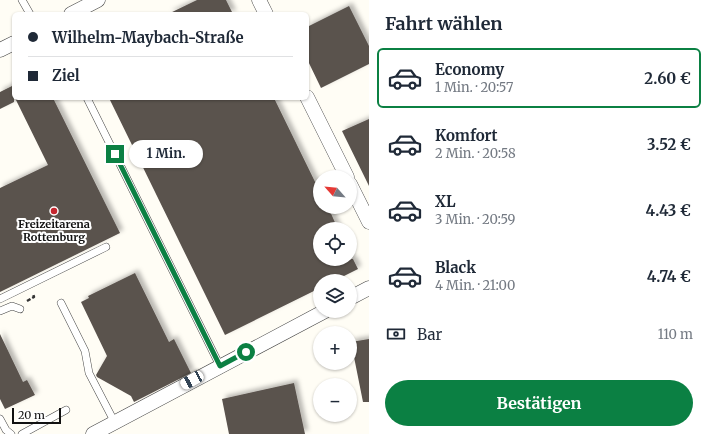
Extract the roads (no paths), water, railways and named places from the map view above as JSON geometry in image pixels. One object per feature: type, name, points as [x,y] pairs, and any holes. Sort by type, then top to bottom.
[{"type":"street","points":[[74,12],[98,0]]},
{"type":"street","points":[[259,0],[265,12]]},
{"type":"street","points":[[0,50],[12,44]]},
{"type":"street","points":[[308,100],[344,170]]},
{"type":"street","points":[[357,198],[369,222]]},
{"type":"street","points":[[357,294],[369,288]]},
{"type":"street","points":[[93,434],[313,317]]},
{"type":"lane","points":[[22,0],[29,12]]},
{"type":"lane","points":[[88,100],[220,366]]},
{"type":"lane","points":[[0,299],[106,247]]},
{"type":"lane","points":[[61,303],[85,351],[90,373],[115,423]]},
{"type":"lane","points":[[0,311],[12,306],[20,308]]},
{"type":"lane","points":[[22,434],[66,410]]},
{"type":"lane","points":[[0,419],[6,430],[11,434]]},
{"type":"place","name":"Freizeitarena Rottenburg","points":[[54,211]]}]
